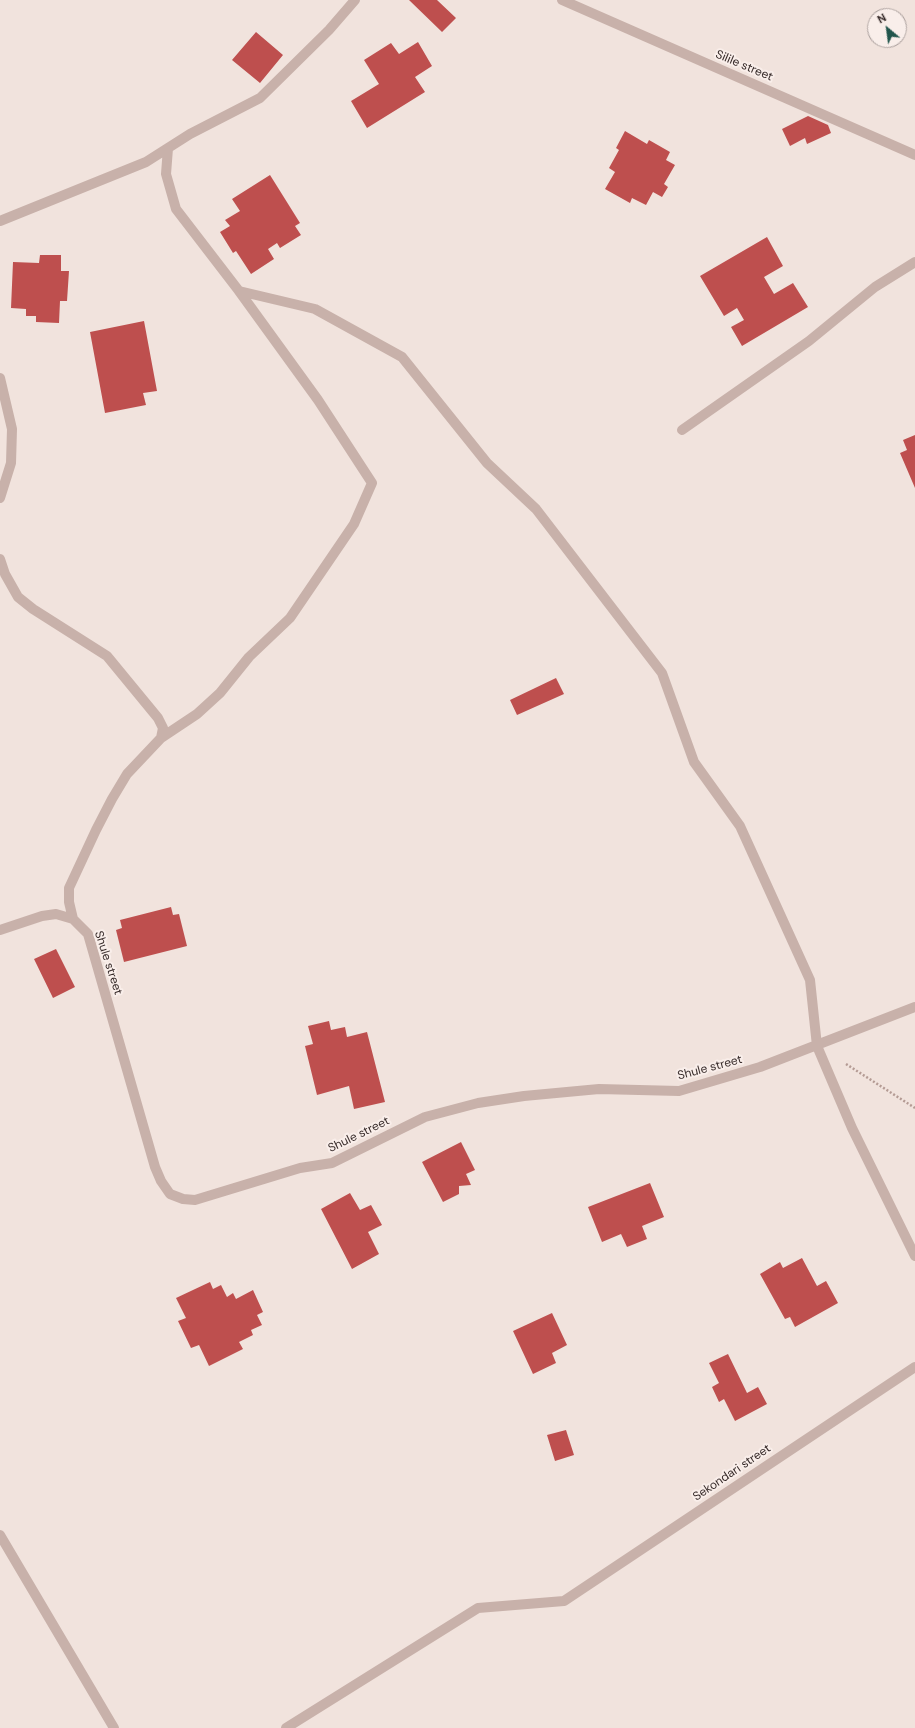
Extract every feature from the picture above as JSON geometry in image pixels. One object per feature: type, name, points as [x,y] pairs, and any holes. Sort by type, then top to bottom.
[{"type":"street","points":[[0,221],[146,162],[190,134],[260,98],[329,30],[355,0]]},
{"type":"street","name":"Silile street","points":[[562,0],[915,155]]},
{"type":"street","points":[[73,919],[68,902],[70,888],[96,830],[127,774],[161,738],[197,714],[220,692],[249,657],[290,618],[354,524],[372,483],[318,400],[239,291],[176,209],[166,174],[168,148]]},
{"type":"street","points":[[682,430],[809,341],[875,287],[915,262]]},
{"type":"street","points":[[239,291],[315,308],[402,357],[487,463],[536,509],[619,615],[662,673],[694,762],[740,826],[810,980],[816,1046],[852,1128],[915,1256]]},
{"type":"street","points":[[0,378],[12,429],[11,463],[0,498]]},
{"type":"street","points":[[0,559],[5,574],[18,597],[33,609],[107,656],[158,718],[162,728],[161,738]]},
{"type":"street","points":[[0,930],[42,916],[56,914],[73,919]]},
{"type":"street","name":"Shule street","points":[[73,919],[88,934],[155,1167],[161,1181],[170,1194],[183,1199],[194,1200],[300,1168],[332,1163],[425,1117],[478,1103],[524,1096],[599,1089],[680,1091],[760,1067],[915,1008]]},
{"type":"street","name":"Sekondari street","points":[[286,1728],[478,1608],[564,1601],[915,1367]]},
{"type":"street","points":[[0,1535],[114,1728]]},
{"type":"path","points":[[816,1046],[915,1108]]},
{"type":"building","points":[[409,0],[437,0],[456,18],[442,32]]},
{"type":"building","points":[[256,32],[283,55],[260,83],[232,60]]},
{"type":"building","points":[[418,42],[432,66],[415,77],[425,92],[367,128],[351,101],[379,84],[364,60],[391,43],[399,54]]},
{"type":"building","points":[[808,116],[828,125],[831,133],[807,144],[805,138],[790,146],[782,129]]},
{"type":"building","points":[[625,131],[647,144],[649,140],[670,152],[666,160],[675,165],[664,184],[668,187],[662,197],[653,192],[646,205],[632,198],[630,203],[605,189],[615,172],[609,168],[619,150],[616,148]]},
{"type":"building","points":[[270,175],[300,223],[295,226],[301,235],[280,248],[277,243],[268,249],[274,259],[251,274],[236,251],[233,253],[220,232],[230,226],[225,220],[240,211],[232,199]]},
{"type":"building","points":[[767,237],[783,266],[764,277],[774,294],[793,283],[808,307],[742,346],[731,327],[744,320],[737,308],[724,316],[700,276]]},
{"type":"building","points":[[40,255],[61,255],[61,271],[69,271],[67,301],[60,301],[59,323],[36,322],[36,316],[26,316],[26,309],[11,308],[13,262],[39,263]]},
{"type":"building","points":[[144,321],[157,391],[143,393],[146,405],[105,413],[90,332]]},
{"type":"building","points":[[915,435],[915,488],[900,453],[907,450],[903,440]]},
{"type":"building","points":[[556,678],[564,694],[517,715],[510,700]]},
{"type":"building","points":[[171,907],[173,915],[179,914],[187,946],[124,962],[116,930],[122,928],[120,920]]},
{"type":"building","points":[[56,949],[75,987],[53,998],[34,959]]},
{"type":"building","points":[[329,1021],[331,1030],[345,1027],[347,1037],[367,1032],[385,1102],[354,1109],[349,1086],[317,1095],[305,1046],[313,1044],[308,1026]]},
{"type":"building","points":[[461,1142],[475,1170],[466,1174],[471,1185],[459,1186],[459,1194],[443,1202],[422,1162]]},
{"type":"building","points":[[650,1183],[664,1217],[642,1226],[647,1239],[627,1247],[621,1234],[602,1242],[588,1207]]},
{"type":"building","points":[[350,1193],[360,1210],[371,1205],[382,1225],[368,1232],[379,1254],[352,1269],[321,1209]]},
{"type":"building","points":[[802,1258],[817,1286],[826,1281],[838,1303],[795,1327],[790,1317],[785,1319],[760,1274],[780,1262],[783,1268]]},
{"type":"building","points":[[210,1282],[213,1289],[221,1285],[227,1297],[233,1293],[236,1299],[253,1290],[263,1312],[257,1315],[262,1325],[251,1330],[253,1335],[239,1342],[243,1349],[209,1366],[199,1345],[191,1348],[178,1321],[186,1318],[176,1298]]},
{"type":"building","points":[[552,1313],[567,1345],[552,1353],[556,1363],[533,1374],[513,1331]]},
{"type":"building","points":[[728,1354],[747,1393],[758,1387],[767,1404],[735,1421],[724,1399],[719,1402],[712,1387],[719,1383],[709,1363]]},
{"type":"building","points":[[566,1430],[574,1455],[555,1461],[547,1435]]}]
